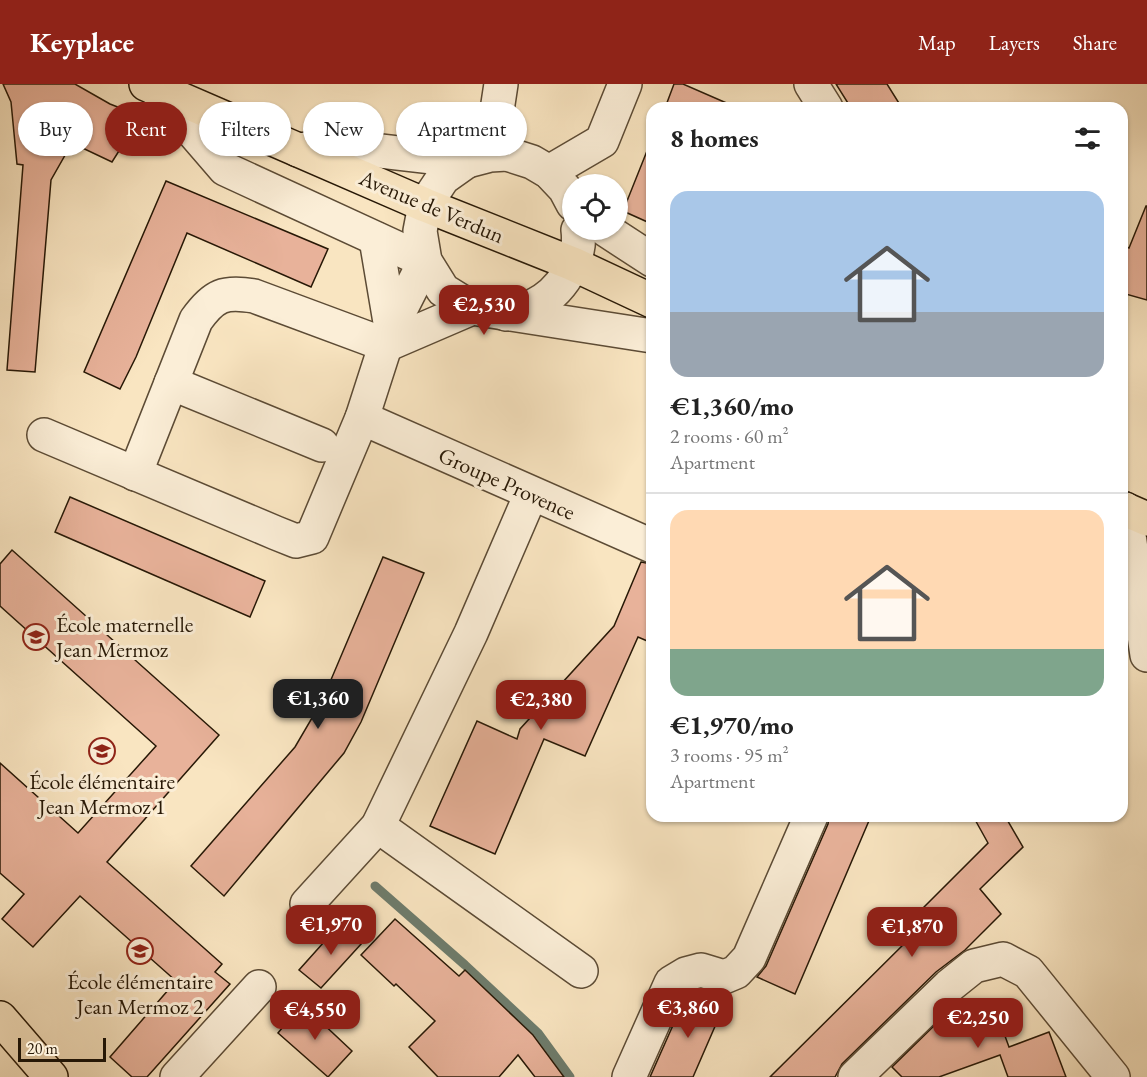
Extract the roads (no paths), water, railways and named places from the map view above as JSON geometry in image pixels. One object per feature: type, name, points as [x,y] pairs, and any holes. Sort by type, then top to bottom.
[{"type":"main road","name":"Avenue de Verdun","points":[[151,86],[425,205],[573,264],[646,298]]},
{"type":"main road","points":[[0,1018],[51,1077]]},
{"type":"street","points":[[498,102],[501,84]]},
{"type":"street","points":[[549,172],[602,141],[625,84]]},
{"type":"street","points":[[811,84],[822,102]]},
{"type":"street","points":[[151,86],[225,169],[425,261]]},
{"type":"street","points":[[298,150],[337,146],[467,161]]},
{"type":"street","points":[[483,156],[467,161],[443,178],[425,205],[420,231],[425,261],[443,290],[472,308],[646,335]]},
{"type":"street","points":[[513,156],[532,162],[549,172],[562,186]]},
{"type":"street","points":[[376,239],[389,336]]},
{"type":"street","points":[[504,314],[533,306],[557,289],[573,264],[579,240]]},
{"type":"street","points":[[621,240],[646,256]]},
{"type":"street","points":[[44,435],[296,541],[312,537],[362,418],[389,336],[425,261]]},
{"type":"street","points":[[135,474],[196,320],[206,306],[222,294],[238,293],[254,296],[389,336],[472,308]]},
{"type":"street","points":[[171,383],[322,446]]},
{"type":"street","name":"Groupe Provence","points":[[362,418],[646,543]]},
{"type":"street","points":[[307,904],[378,826],[471,633],[531,494]]},
{"type":"street","points":[[1131,512],[1147,655]]},
{"type":"street","points":[[629,1077],[671,983],[686,974],[701,970],[724,977],[736,972],[749,958],[808,822]]},
{"type":"street","points":[[378,826],[581,971]]},
{"type":"street","points":[[855,1077],[949,986],[974,966],[1003,959],[1028,972],[1113,1077]]},
{"type":"street","points":[[177,1077],[259,987]]},
{"type":"waterway","points":[[375,886],[538,1033],[570,1077]]},
{"type":"place","name":"École maternelle Jean Mermoz","points":[[36,637]]},
{"type":"place","name":"École élémentaire Jean Mermoz 1","points":[[102,751]]},
{"type":"place","name":"École élémentaire Jean Mermoz 2","points":[[140,951]]}]
